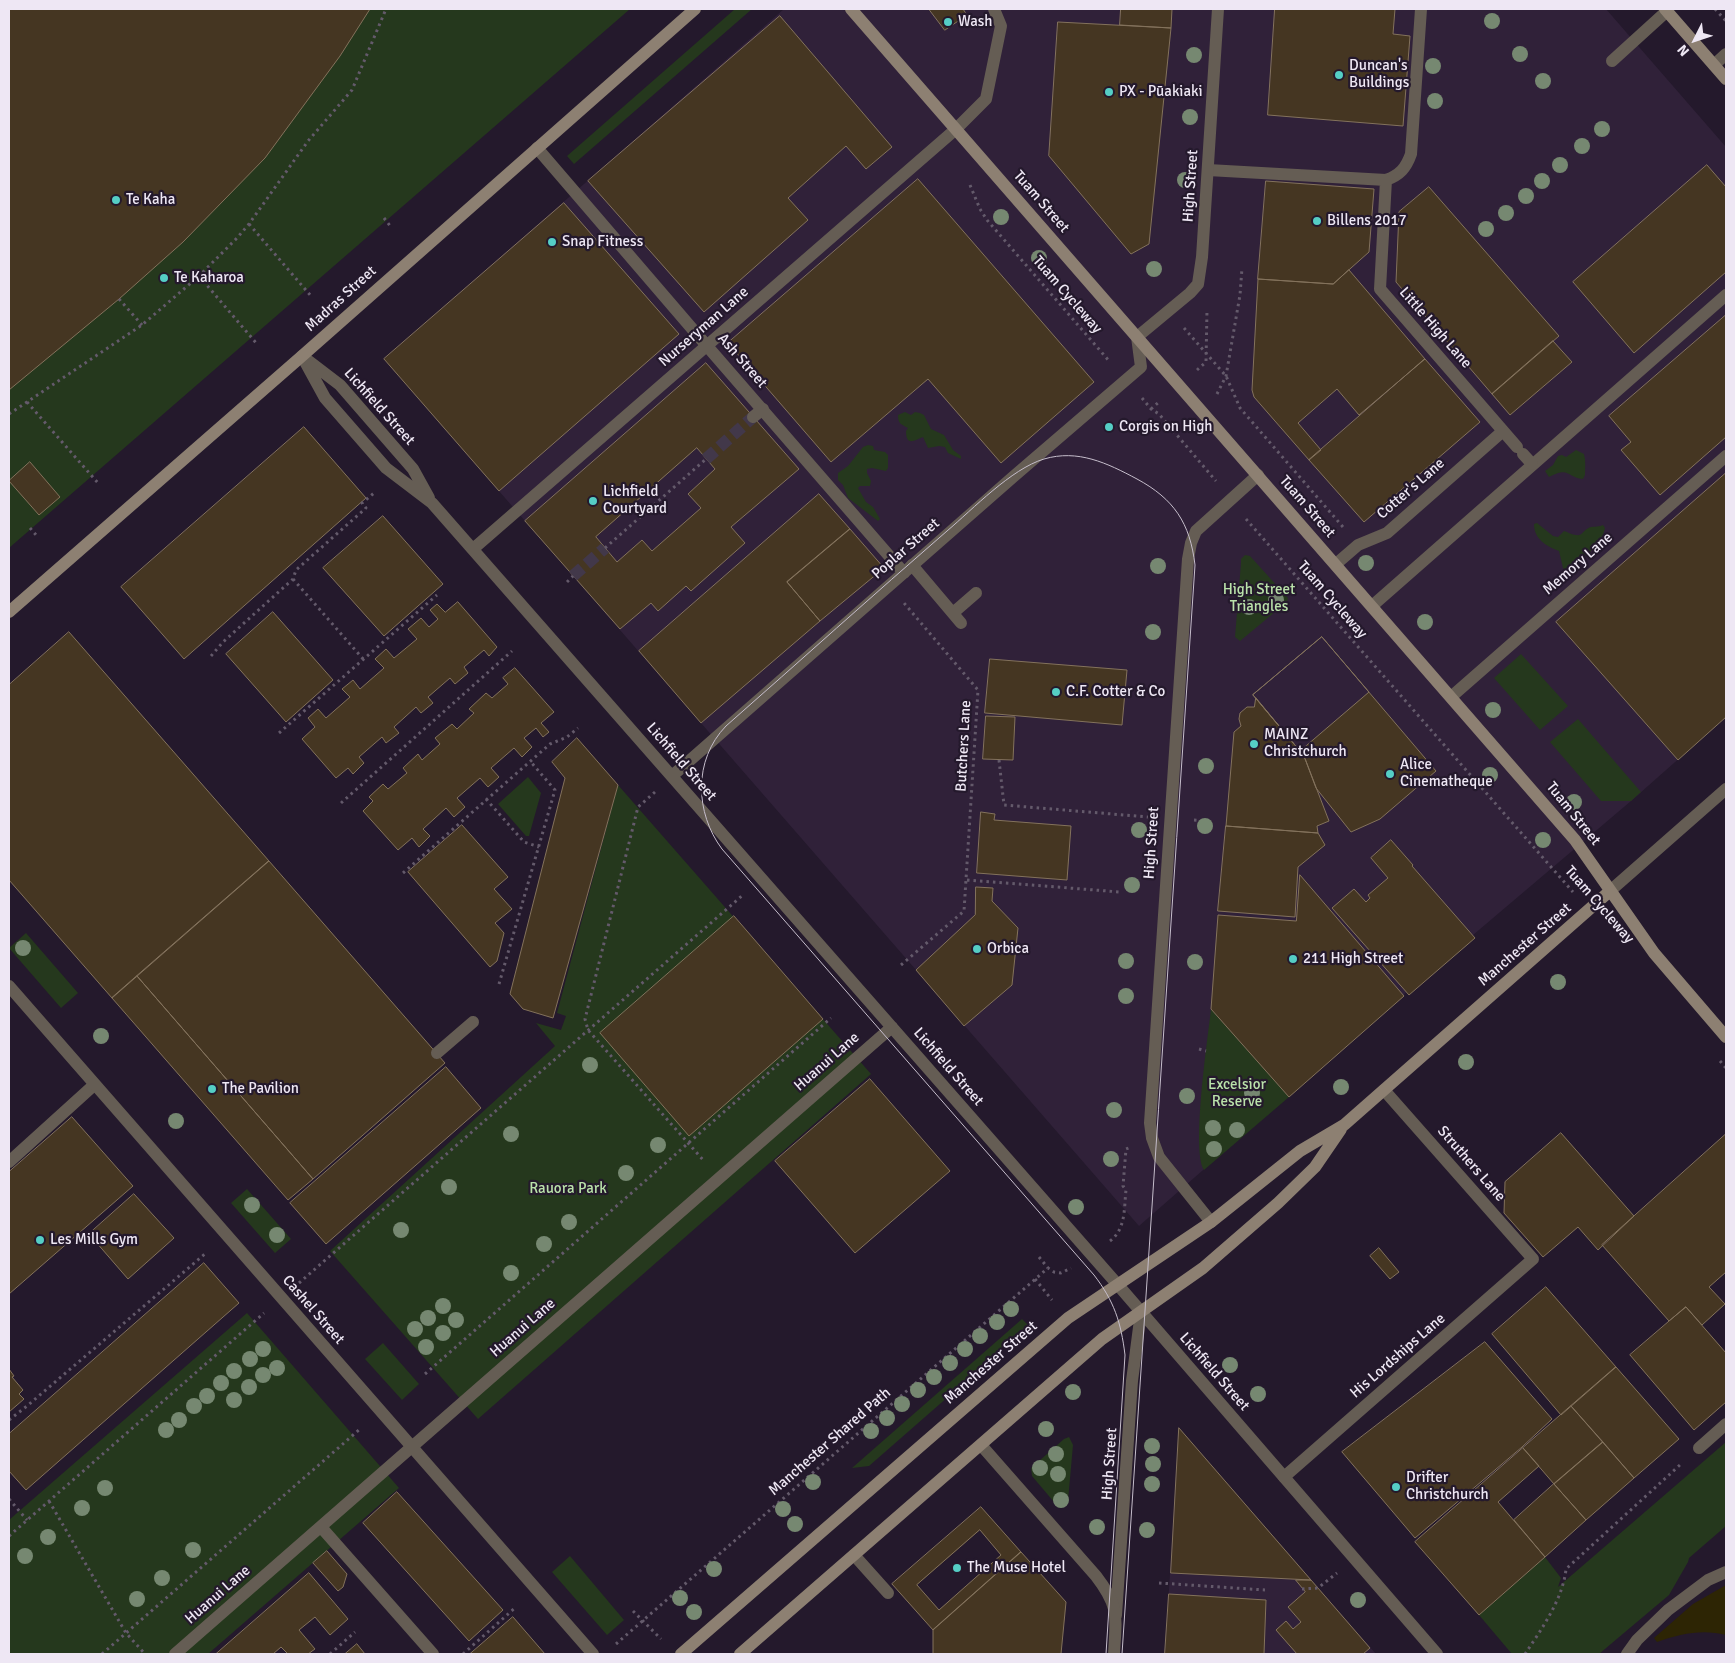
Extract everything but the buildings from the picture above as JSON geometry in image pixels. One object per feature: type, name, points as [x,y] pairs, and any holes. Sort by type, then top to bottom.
[{"type":"main road","name":"Madras Street","points":[[9,612],[694,9]]},
{"type":"main road","name":"Tuam Street","points":[[851,9],[1575,840],[1654,953],[1726,1037]]},
{"type":"main road","points":[[1666,10],[1726,79]]},
{"type":"main road","name":"Manchester Street","points":[[681,1654],[1062,1322],[1211,1222],[1300,1151],[1344,1125],[1610,891]]},
{"type":"main road","name":"Manchester Street","points":[[740,1654],[1102,1339],[1203,1268],[1278,1203],[1315,1167],[1344,1125]]},
{"type":"street","name":"Nurseryman Lane","points":[[472,549],[956,129],[986,99],[1001,26],[994,9]]},
{"type":"street","name":"High Street","points":[[1137,337],[1190,293],[1198,284],[1202,257],[1218,9]]},
{"type":"street","points":[[1208,170],[1386,180],[1402,172],[1411,154],[1421,9]]},
{"type":"street","points":[[1612,61],[1666,10]]},
{"type":"street","points":[[1714,65],[1726,54]]},
{"type":"street","name":"Ash Street","points":[[537,148],[708,346],[758,413],[908,569],[957,618],[976,593]]},
{"type":"street","name":"Little High Lane","points":[[1386,180],[1380,289],[1532,464]]},
{"type":"street","points":[[1372,606],[1726,295]]},
{"type":"street","name":"Poplar Street","points":[[672,776],[1141,367],[1137,337]]},
{"type":"street","name":"Lichfield Street","points":[[302,356],[340,385],[413,469],[432,503]]},
{"type":"street","name":"Lichfield Street","points":[[302,356],[325,398],[386,468],[432,503],[1118,1285],[1438,1654]]},
{"type":"street","name":"Cotter's Lane","points":[[1336,564],[1358,545],[1388,533],[1503,431]]},
{"type":"street","name":"Memory Lane","points":[[1451,697],[1726,456]]},
{"type":"street","name":"High Street","points":[[1211,1222],[1159,1157],[1152,1138],[1150,1123],[1188,560],[1191,543],[1196,531],[1258,475]]},
{"type":"street","name":"Manchester Street","points":[[1610,891],[1726,789]]},
{"type":"street","name":"Cashel Street","points":[[9,986],[592,1654]]},
{"type":"street","points":[[437,1053],[473,1022]]},
{"type":"street","name":"Huanui Lane","points":[[175,1654],[892,1027]]},
{"type":"street","points":[[9,1162],[94,1085]]},
{"type":"street","name":"Struthers Lane","points":[[1384,1090],[1533,1259]]},
{"type":"street","name":"His Lordships Lane","points":[[1284,1477],[1533,1259]]},
{"type":"street","name":"High Street","points":[[1114,1654],[1132,1381],[1141,1312]]},
{"type":"street","points":[[1699,1448],[1726,1424]]},
{"type":"street","name":"High Street","points":[[981,1445],[1103,1584],[1114,1603],[1116,1618]]},
{"type":"street","points":[[320,1527],[433,1654]]},
{"type":"street","points":[[854,1555],[888,1593]]},
{"type":"street","points":[[1627,1654],[1637,1640],[1668,1610],[1708,1580],[1726,1572]]},
{"type":"path","points":[[9,414],[142,325],[198,276],[249,224],[308,142],[352,90],[386,9]]},
{"type":"path","points":[[1715,9],[1726,21]]},
{"type":"path","name":"Tuam Cycleway","points":[[968,180],[980,209],[987,220],[1151,409],[1159,414],[1229,500],[1589,910]]},
{"type":"path","points":[[384,218],[391,227]]},
{"type":"path","points":[[249,224],[311,296]]},
{"type":"path","points":[[1214,400],[1226,376],[1240,295],[1242,268]]},
{"type":"path","points":[[198,276],[256,344]]},
{"type":"path","points":[[119,299],[142,325]]},
{"type":"path","points":[[1192,374],[1206,362],[1206,316]]},
{"type":"path","points":[[1180,322],[1226,376],[1240,408],[1358,545]]},
{"type":"path","points":[[27,402],[98,483]]},
{"type":"path","points":[[1156,405],[1159,414]]},
{"type":"path","points":[[605,548],[706,459]]},
{"type":"path","points":[[212,656],[223,642],[293,579],[296,570],[366,508],[362,503],[374,493]]},
{"type":"path","points":[[30,528],[37,536]]},
{"type":"path","points":[[567,582],[573,576]]},
{"type":"path","points":[[293,579],[364,660]]},
{"type":"path","name":"Butchers Lane","points":[[888,586],[978,690],[964,911],[901,965]]},
{"type":"path","points":[[279,733],[437,595]]},
{"type":"path","points":[[341,803],[512,652]]},
{"type":"path","points":[[403,873],[550,744],[567,737],[578,728]]},
{"type":"path","points":[[999,760],[1004,805],[1170,819],[1209,820]]},
{"type":"path","points":[[500,984],[555,790],[530,761]]},
{"type":"path","points":[[649,798],[638,807],[585,1019],[588,1030],[719,1178]]},
{"type":"path","points":[[486,799],[524,842],[538,847]]},
{"type":"path","points":[[294,1288],[761,878]]},
{"type":"path","points":[[967,880],[1120,892]]},
{"type":"path","points":[[425,1374],[831,1018]]},
{"type":"path","points":[[1199,1049],[1206,1051]]},
{"type":"path","points":[[1714,1054],[1726,1068]]},
{"type":"path","points":[[1110,1241],[1118,1235],[1121,1229],[1126,1190],[1122,1186],[1126,1149],[1134,1146]]},
{"type":"path","points":[[9,1420],[206,1253]]},
{"type":"path","points":[[1039,1257],[1054,1272],[1061,1273],[1070,1269]]},
{"type":"path","name":"Manchester Shared Path","points":[[610,1650],[1048,1268]]},
{"type":"path","points":[[1035,1279],[1056,1304]]},
{"type":"path","points":[[9,1536],[269,1309]]},
{"type":"path","points":[[102,1654],[360,1429]]},
{"type":"path","points":[[1525,1654],[1543,1627],[1564,1580],[1566,1569],[1699,1448]]},
{"type":"path","points":[[9,1500],[27,1520]]},
{"type":"path","points":[[49,1501],[126,1633],[144,1654]]},
{"type":"path","points":[[1302,1589],[1318,1588],[1354,1558]]},
{"type":"path","points":[[1160,1583],[1265,1590]]},
{"type":"path","points":[[463,1654],[516,1607]]},
{"type":"path","points":[[634,1611],[667,1645]]},
{"type":"path","points":[[330,1654],[355,1632]]},
{"type":"shaded area","points":[[784,9],[1606,9],[1726,147],[1726,717],[1631,801],[1440,963],[1139,1226],[384,359]]},
{"type":"shaded area","points":[[1179,1428],[1376,1654],[1165,1654]]},
{"type":"green space","name":"Te Kaharoa","points":[[9,9],[630,9],[9,548]]},
{"type":"green space","points":[[735,9],[752,9],[574,164],[567,156]]},
{"type":"green space","points":[[905,412],[911,415],[915,412],[924,415],[931,429],[944,435],[953,450],[961,456],[961,459],[948,453],[945,447],[928,448],[923,437],[909,441],[906,436],[908,428],[900,423],[898,418],[898,415]]},
{"type":"green space","points":[[873,446],[874,450],[885,452],[888,455],[888,468],[886,471],[872,468],[867,469],[871,481],[870,486],[860,486],[858,488],[866,502],[873,507],[880,519],[878,521],[848,498],[843,485],[838,480],[838,473],[848,466],[863,447]]},
{"type":"green space","points":[[1576,450],[1584,454],[1585,475],[1583,479],[1565,472],[1549,477],[1545,471],[1553,465],[1558,456],[1566,457]]},
{"type":"green space","points":[[1537,523],[1553,536],[1558,537],[1564,531],[1578,535],[1591,527],[1603,525],[1605,528],[1603,535],[1593,546],[1589,555],[1582,556],[1577,568],[1572,573],[1566,572],[1563,568],[1559,551],[1538,538],[1534,524]]},
{"type":"green space","name":"High Street Triangles","points":[[1245,555],[1250,556],[1288,598],[1287,602],[1240,641],[1235,637],[1241,559]]},
{"type":"green space","points":[[1521,654],[1568,706],[1540,730],[1494,678]]},
{"type":"green space","points":[[1578,719],[1641,792],[1631,801],[1601,801],[1550,742]]},
{"type":"green space","points":[[528,777],[541,793],[529,836],[526,836],[498,804]]},
{"type":"green space","name":"Rauora Park","points":[[618,785],[871,1074],[478,1419],[330,1251],[555,1046],[536,1023],[561,1030],[566,1016],[557,1013]]},
{"type":"green space","points":[[26,933],[78,993],[61,1008],[9,948]]},
{"type":"green space","name":"Excelsior Reserve","points":[[1211,1009],[1289,1097],[1204,1170],[1200,1158],[1199,1140],[1204,1067]]},
{"type":"green space","points":[[247,1189],[291,1239],[275,1253],[231,1203]]},
{"type":"green space","points":[[247,1313],[399,1488],[208,1654],[9,1654],[9,1520]]},
{"type":"green space","points":[[1022,1319],[1029,1326],[869,1466],[852,1468]]},
{"type":"green space","points":[[383,1343],[419,1384],[402,1400],[365,1359]]},
{"type":"green space","points":[[1069,1437],[1073,1445],[1068,1501],[1065,1506],[1059,1508],[1032,1476],[1031,1468],[1064,1439]]},
{"type":"green space","points":[[1726,1442],[1726,1526],[1689,1558],[1669,1595],[1599,1654],[1512,1654],[1479,1615],[1545,1557],[1561,1578],[1558,1587]]},
{"type":"green space","points":[[570,1556],[624,1620],[607,1635],[552,1572]]},
{"type":"sand","points":[[1726,1585],[1726,1635],[1700,1632],[1657,1642],[1654,1638],[1693,1604]]},
{"type":"tunnel","points":[[706,459],[753,417]]},
{"type":"tunnel","points":[[573,576],[605,548]]},
{"type":"tram line","points":[[1106,1654],[1125,1355],[1119,1322],[1112,1303],[1094,1275],[722,849],[713,835],[707,819],[701,787],[703,770],[708,754],[715,740],[726,726],[980,501],[1019,471],[1031,464],[1057,456],[1080,457],[1103,463],[1137,479],[1161,495],[1178,514],[1184,525],[1193,550],[1195,565],[1122,1654]]},
{"type":"place","name":"Wash","points":[[948,22]]},
{"type":"place","name":"Duncan's Buildings","points":[[1339,75]]},
{"type":"place","name":"PX - Pūakiaki","points":[[1109,92]]},
{"type":"place","name":"Te Kaha","points":[[116,200]]},
{"type":"place","name":"Billens 2017","points":[[1317,221]]},
{"type":"place","name":"Snap Fitness","points":[[552,242]]},
{"type":"place","name":"Te Kaharoa","points":[[164,278]]},
{"type":"place","name":"Corgis on High","points":[[1109,427]]},
{"type":"place","name":"Lichfield Courtyard","points":[[593,501]]},
{"type":"place","name":"C.F. Cotter & Co","points":[[1056,692]]},
{"type":"place","name":"MAINZ Christchurch","points":[[1254,744]]},
{"type":"place","name":"Alice Cinematheque","points":[[1390,774]]},
{"type":"place","name":"Orbica","points":[[977,949]]},
{"type":"place","name":"211 High Street","points":[[1293,959]]},
{"type":"place","name":"The Pavilion","points":[[212,1089]]},
{"type":"place","name":"Les Mills Gym","points":[[40,1240]]},
{"type":"place","name":"Drifter Christchurch","points":[[1396,1487]]},
{"type":"place","name":"The Muse Hotel","points":[[957,1568]]}]
